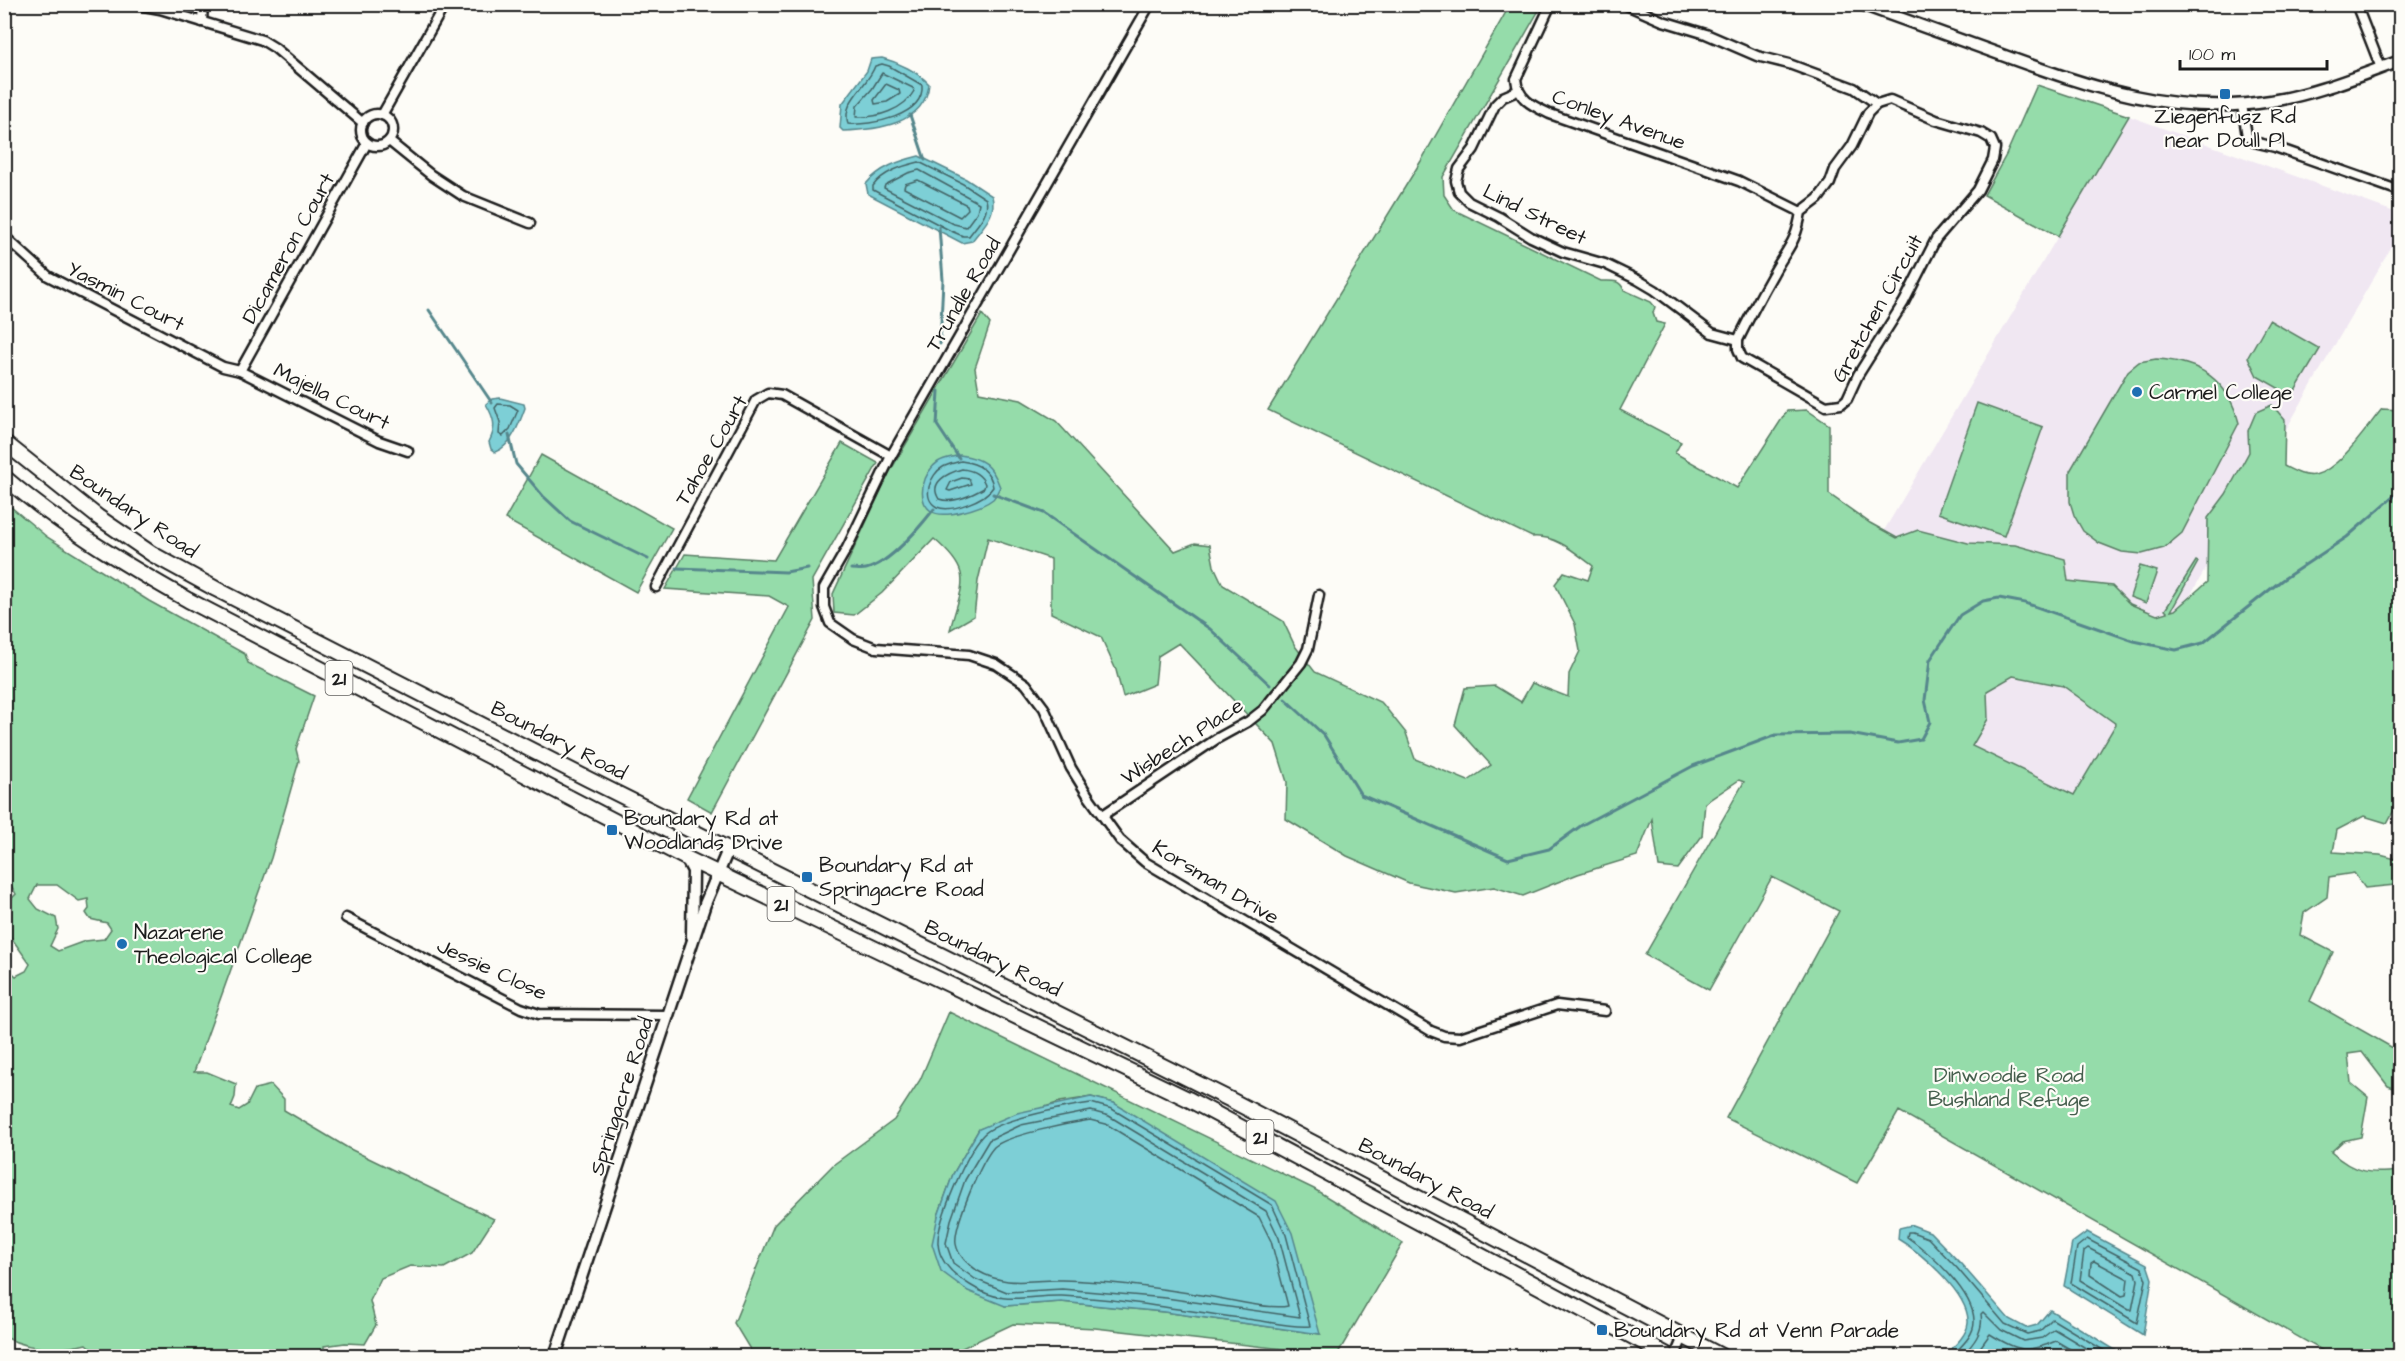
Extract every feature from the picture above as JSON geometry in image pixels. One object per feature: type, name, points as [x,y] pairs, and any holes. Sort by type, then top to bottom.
[{"type":"highway","name":"Boundary Road","points":[[4,442],[98,517],[152,554],[216,589],[728,849],[1231,1100],[1721,1356]]},
{"type":"highway","name":"Boundary Road","points":[[4,477],[83,537],[188,600],[718,874],[1188,1099],[1669,1356]]},
{"type":"highway","points":[[83,537],[98,517]]},
{"type":"street","points":[[133,4],[160,9],[246,34],[275,48],[363,123]]},
{"type":"street","points":[[202,22],[203,4]]},
{"type":"street","points":[[382,115],[445,4]]},
{"type":"street","name":"Trundle Road","points":[[824,607],[824,588],[848,548],[891,456],[1150,4]]},
{"type":"street","points":[[1517,91],[1518,70],[1528,57],[1551,4]]},
{"type":"street","points":[[1624,4],[1663,21],[1706,34],[1757,56],[1789,64],[1854,88],[1876,104],[1868,113],[1852,146],[1835,169],[1830,183],[1818,199],[1801,212],[1798,232],[1792,245],[1773,273],[1738,340]]},
{"type":"street","points":[[1861,4],[2111,92],[2161,102],[2242,105],[2314,93],[2400,61]]},
{"type":"street","points":[[2356,4],[2381,68]]},
{"type":"street","name":"Conley Avenue","points":[[1517,91],[1527,103],[1550,114],[1739,181],[1801,212]]},
{"type":"street","name":"Lind Street","points":[[1517,91],[1503,97],[1495,105],[1474,148],[1459,169],[1456,182],[1459,192],[1468,202],[1499,217],[1531,237],[1563,252],[1605,264],[1638,280],[1712,333],[1738,340]]},
{"type":"street","name":"Gretchen Circuit","points":[[1738,340],[1738,349],[1742,358],[1818,403],[1826,406],[1841,404],[1847,399],[1858,375],[1904,302],[1936,239],[1978,190],[1987,176],[1994,160],[1995,148],[1991,139],[1981,133],[1936,120],[1898,102],[1890,100],[1876,104]]},
{"type":"street","points":[[2242,105],[2247,136],[2254,142],[2276,147],[2400,191]]},
{"type":"street","points":[[371,115],[382,115],[390,120],[393,128],[389,141],[381,146],[367,143],[361,132],[363,123],[371,115]]},
{"type":"street","points":[[389,141],[431,175],[463,196],[530,223]]},
{"type":"street","name":"Dicameron Court","points":[[240,371],[367,143]]},
{"type":"street","name":"Yasmin Court","points":[[4,236],[48,276],[224,367],[240,371]]},
{"type":"street","name":"Majella Court","points":[[240,371],[379,441],[408,451]]},
{"type":"street","name":"Tahoe Court","points":[[656,587],[756,400],[768,393],[782,395],[891,456]]},
{"type":"street","name":"Wisbech Place","points":[[1102,815],[1263,710],[1301,663],[1308,649],[1319,596]]},
{"type":"street","name":"Korsman Drive","points":[[824,607],[830,623],[853,639],[876,648],[969,655],[996,664],[1026,684],[1044,708],[1071,768],[1102,815],[1120,840],[1145,862],[1431,1030],[1444,1036],[1460,1037],[1476,1034],[1557,1005],[1605,1011]]},
{"type":"street","name":"Springacre Road","points":[[555,1356],[705,904],[728,849]]},
{"type":"street","points":[[686,858],[693,876],[691,948]]},
{"type":"street","name":"Jessie Close","points":[[346,918],[521,1008],[539,1014],[668,1015]]},
{"type":"street","points":[[1675,1356],[1683,1336]]},
{"type":"shaded area","name":"Carmel College","points":[[2129,116],[2400,214],[2400,232],[2075,795],[1804,666]]},
{"type":"green space","name":"Dinwoodie Road Bushland Refuge","points":[[1510,5],[1542,5],[1443,177],[1444,195],[1454,210],[1601,281],[1617,282],[1624,290],[1651,302],[1655,307],[1653,313],[1656,322],[1665,324],[1620,410],[1681,442],[1675,453],[1737,488],[1787,411],[1807,410],[1829,425],[1829,494],[1870,523],[1897,538],[1918,530],[1968,543],[2015,545],[2065,559],[2068,581],[2112,586],[2130,604],[2157,615],[2167,612],[2165,610],[2196,561],[2198,562],[2171,611],[2207,582],[2208,518],[2226,494],[2249,452],[2248,431],[2256,412],[2272,405],[2285,420],[2284,466],[2299,473],[2315,475],[2334,465],[2382,409],[2400,410],[2400,799],[2387,823],[2364,816],[2337,830],[2333,852],[2380,855],[2400,860],[2400,870],[2395,885],[2365,888],[2354,873],[2329,877],[2327,897],[2304,913],[2300,935],[2333,952],[2310,1001],[2400,1052],[2400,1090],[2388,1086],[2362,1052],[2348,1054],[2351,1083],[2368,1097],[2361,1137],[2343,1141],[2331,1152],[2348,1165],[2363,1171],[2400,1171],[2400,1356],[2332,1356],[1899,1111],[1857,1183],[1726,1118],[1839,911],[1772,877],[1709,990],[1645,955],[1744,782],[1739,780],[1705,803],[1702,836],[1678,869],[1659,867],[1652,819],[1637,856],[1578,874],[1523,896],[1494,887],[1456,893],[1409,883],[1347,856],[1286,819],[1287,782],[1275,744],[1179,643],[1158,656],[1155,684],[1123,697],[1116,670],[1101,637],[1051,613],[1051,559],[988,538],[978,581],[974,616],[950,630],[962,580],[955,561],[934,539],[882,593],[854,615],[834,613],[833,594],[889,473],[982,314],[990,324],[975,368],[979,392],[1021,400],[1056,421],[1175,551],[1195,543],[1210,545],[1214,566],[1223,585],[1283,621],[1295,646],[1315,672],[1382,703],[1406,733],[1415,759],[1468,781],[1491,765],[1455,725],[1465,688],[1495,686],[1521,702],[1532,683],[1568,697],[1569,674],[1580,651],[1575,624],[1555,584],[1564,572],[1588,580],[1593,566],[1557,542],[1532,537],[1268,410],[1421,161]],"holes":[[[2013,676],[2063,686],[2116,724],[2074,795],[1972,746],[1988,719],[1987,691]]]},
{"type":"green space","points":[[2037,85],[2129,116],[2058,236],[1984,195],[2006,155]]},
{"type":"green space","points":[[2269,320],[2320,349],[2292,396],[2257,376],[2248,357]]},
{"type":"green space","points":[[2156,359],[2186,364],[2210,376],[2228,395],[2239,423],[2182,533],[2164,548],[2142,554],[2122,552],[2099,543],[2083,531],[2070,502],[2070,471],[2128,371],[2139,362]]},
{"type":"green space","points":[[1977,403],[2043,427],[2004,536],[1938,513]]},
{"type":"green space","points":[[842,443],[878,463],[812,580],[815,620],[712,812],[687,798],[789,607],[769,596],[665,589],[685,554],[774,560]]},
{"type":"green space","points":[[541,455],[672,528],[636,592],[505,519]]},
{"type":"green space","points":[[5,502],[47,537],[149,601],[245,654],[248,663],[314,696],[296,749],[299,761],[271,858],[194,1072],[207,1072],[236,1084],[231,1107],[239,1110],[247,1105],[255,1089],[271,1085],[284,1099],[284,1110],[348,1148],[494,1219],[472,1253],[444,1268],[410,1266],[381,1278],[370,1301],[376,1325],[365,1344],[345,1343],[324,1346],[322,1356],[99,1356],[86,1344],[65,1348],[45,1348],[24,1345],[5,1337],[5,966],[16,976],[26,971],[30,964],[5,929],[5,905],[16,894],[12,887],[4,884]],"holes":[[[37,885],[57,885],[79,901],[88,899],[89,909],[86,913],[90,919],[107,923],[111,929],[104,939],[85,941],[58,951],[50,946],[58,929],[56,918],[38,909],[30,899]]]},
{"type":"green space","points":[[2140,566],[2157,571],[2146,603],[2130,597]]},
{"type":"green space","points":[[949,1012],[1314,1189],[1403,1243],[1337,1355],[1095,1328],[1013,1324],[962,1348],[959,1356],[754,1356],[734,1323],[774,1225],[833,1165],[894,1120],[920,1080]],"holes":[[[1091,1097],[1114,1103],[1320,1334],[1164,1312],[1061,1302],[1005,1306],[938,1216],[953,1174],[979,1129],[1060,1102]]]},
{"type":"water","points":[[882,58],[907,68],[929,84],[925,98],[908,117],[897,122],[869,129],[843,131],[840,128],[842,104],[867,71],[871,59]]},
{"type":"water","points":[[919,156],[966,179],[992,196],[991,215],[972,241],[962,243],[868,194],[866,184],[877,173]]},
{"type":"water","points":[[500,398],[524,404],[525,408],[510,440],[495,452],[491,449],[489,442],[494,423],[486,404],[492,399]]},
{"type":"water","points":[[960,455],[975,458],[986,464],[994,473],[1000,487],[993,499],[972,509],[953,514],[931,511],[923,500],[925,478],[933,466],[940,461]]},
{"type":"water","points":[[1091,1097],[1114,1103],[1276,1201],[1292,1233],[1320,1334],[1164,1312],[1061,1302],[1005,1306],[968,1291],[941,1271],[932,1244],[938,1216],[953,1174],[979,1129],[1017,1113]]},
{"type":"water","points":[[1912,1225],[1930,1232],[2009,1319],[2026,1328],[2037,1325],[2050,1310],[2125,1356],[1944,1356],[1965,1333],[1968,1323],[1966,1312],[1961,1299],[1942,1275],[1898,1239],[1899,1228]]},
{"type":"water","points":[[2087,1232],[2147,1264],[2152,1279],[2143,1335],[2064,1286],[2072,1243]]},
{"type":"waterway","points":[[910,115],[925,160]]},
{"type":"waterway","points":[[939,227],[943,280],[940,344]]},
{"type":"waterway","points":[[429,310],[492,403]]},
{"type":"waterway","points":[[939,391],[937,425],[959,458]]},
{"type":"waterway","points":[[509,435],[516,464],[543,496],[570,521],[648,559]]},
{"type":"waterway","points":[[1285,699],[1324,735],[1361,795],[1508,859],[1549,849],[1582,825],[1693,766],[1776,735],[1850,734],[1898,743],[1921,739],[1930,722],[1925,700],[1930,660],[1960,615],[1983,601],[1999,598],[2025,603],[2134,641],[2176,650],[2203,643],[2282,580],[2347,537],[2400,491]]},
{"type":"waterway","points":[[993,494],[1044,513],[1210,629],[1270,685]]},
{"type":"waterway","points":[[851,569],[866,569],[875,566],[894,553],[934,509]]},
{"type":"waterway","points":[[677,568],[786,572],[807,568]]},
{"type":"place","name":"Ziegenfusz Rd near Doull Pl","points":[[2225,94]]},
{"type":"place","name":"Carmel College","points":[[2137,392]]},
{"type":"place","name":"Boundary Rd at Woodlands Drive","points":[[612,830]]},
{"type":"place","name":"Boundary Rd at Springacre Road","points":[[807,877]]},
{"type":"place","name":"Nazarene Theological College","points":[[122,944]]},
{"type":"place","name":"Boundary Rd at Venn Parade","points":[[1602,1330]]}]
